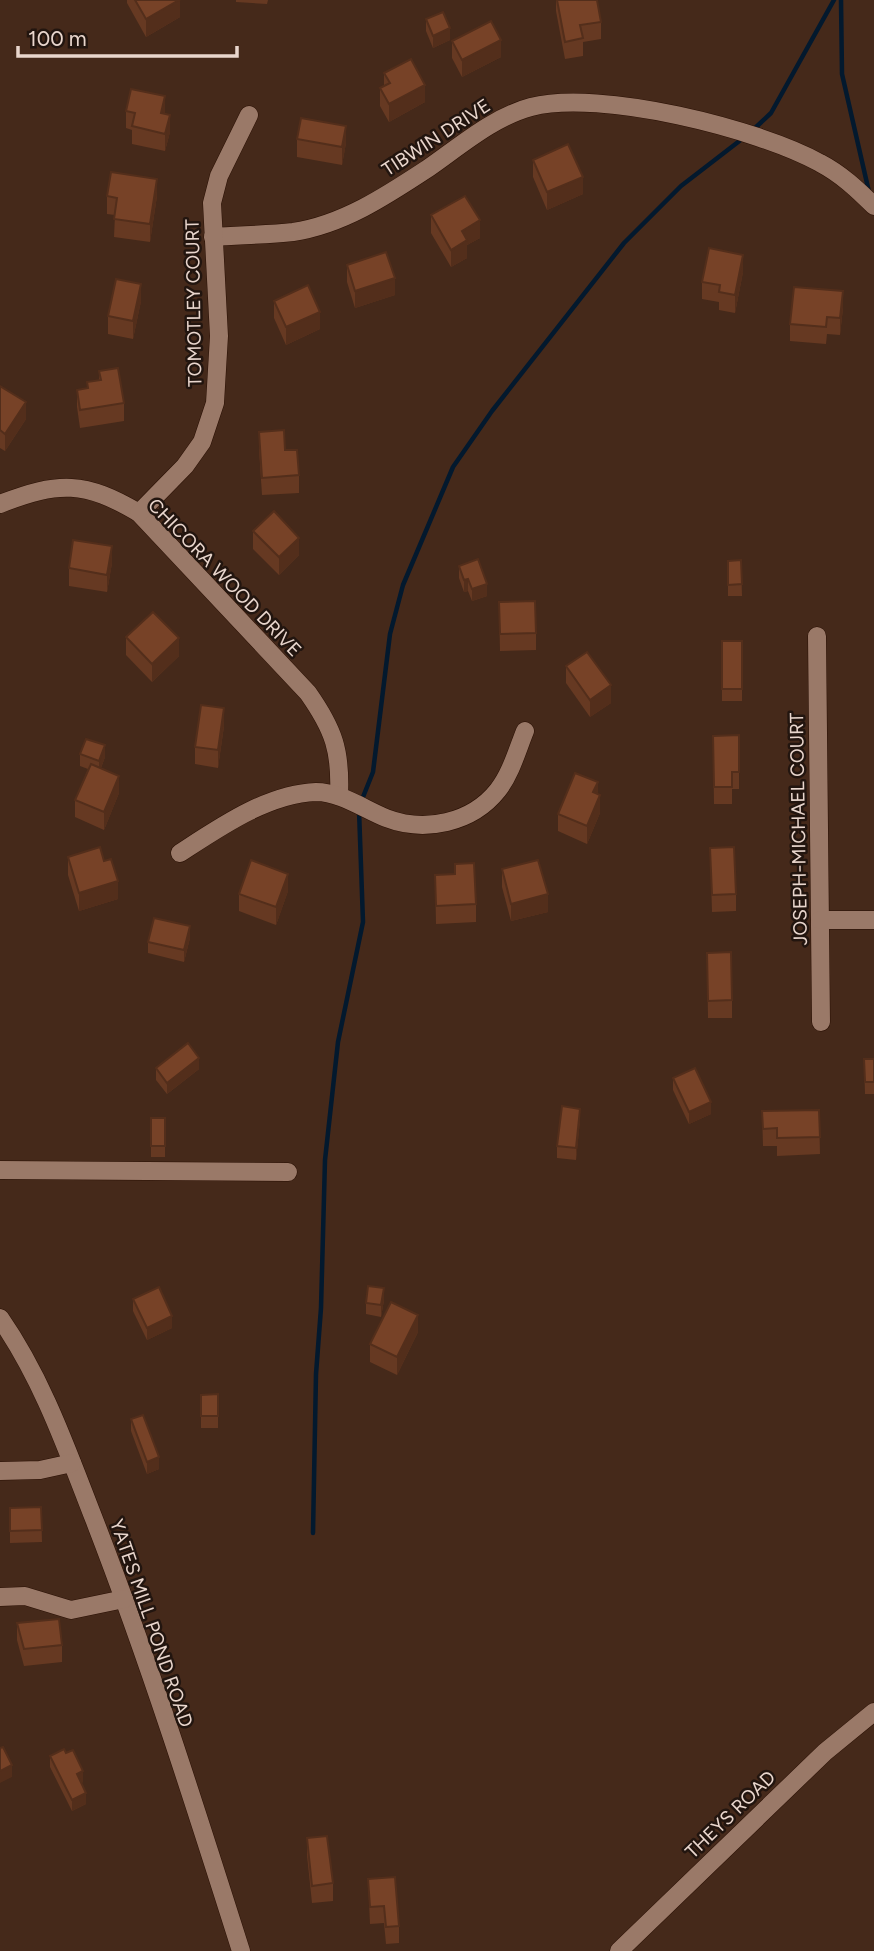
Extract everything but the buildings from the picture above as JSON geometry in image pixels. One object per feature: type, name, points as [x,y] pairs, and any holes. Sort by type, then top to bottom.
[{"type":"street","name":"TIBWIN DRIVE","points":[[213,237],[293,232],[326,224],[354,213],[408,181],[504,117],[531,107],[556,103],[621,106],[679,117],[780,145],[819,162],[847,180],[874,206]]},
{"type":"street","name":"TOMOTLEY COURT","points":[[139,513],[185,466],[202,442],[215,404],[219,376],[212,203],[219,176],[249,115]]},
{"type":"street","name":"CHICORA WOOD DRIVE","points":[[0,503],[52,488],[85,488],[107,494],[139,513],[308,693],[324,716],[336,742],[340,767],[339,796]]},
{"type":"street","name":"JOSEPH-MICHAEL COURT","points":[[817,636],[821,1022]]},
{"type":"street","points":[[180,853],[255,810],[291,796],[319,792],[339,796],[390,820],[419,826],[451,822],[474,811],[497,790],[510,769],[525,732]]},
{"type":"street","points":[[820,920],[874,920]]},
{"type":"street","points":[[0,1170],[288,1172]]},
{"type":"street","name":"YATES MILL POND ROAD","points":[[0,1318],[24,1353],[51,1408],[124,1599],[241,1951]]},
{"type":"street","points":[[0,1471],[40,1470],[72,1463]]},
{"type":"street","points":[[0,1597],[25,1596],[71,1610],[124,1599]]},
{"type":"street","name":"THEYS ROAD","points":[[619,1951],[825,1752],[874,1712]]},
{"type":"waterway","points":[[754,129],[771,113],[834,0]]},
{"type":"waterway","points":[[841,0],[842,74],[869,192]]},
{"type":"waterway","points":[[361,802],[373,772],[390,634],[403,585],[453,467],[492,411],[624,243],[681,186],[742,139]]},
{"type":"waterway","points":[[313,1533],[316,1374],[321,1308],[325,1160],[338,1042],[363,922],[359,810]]}]
